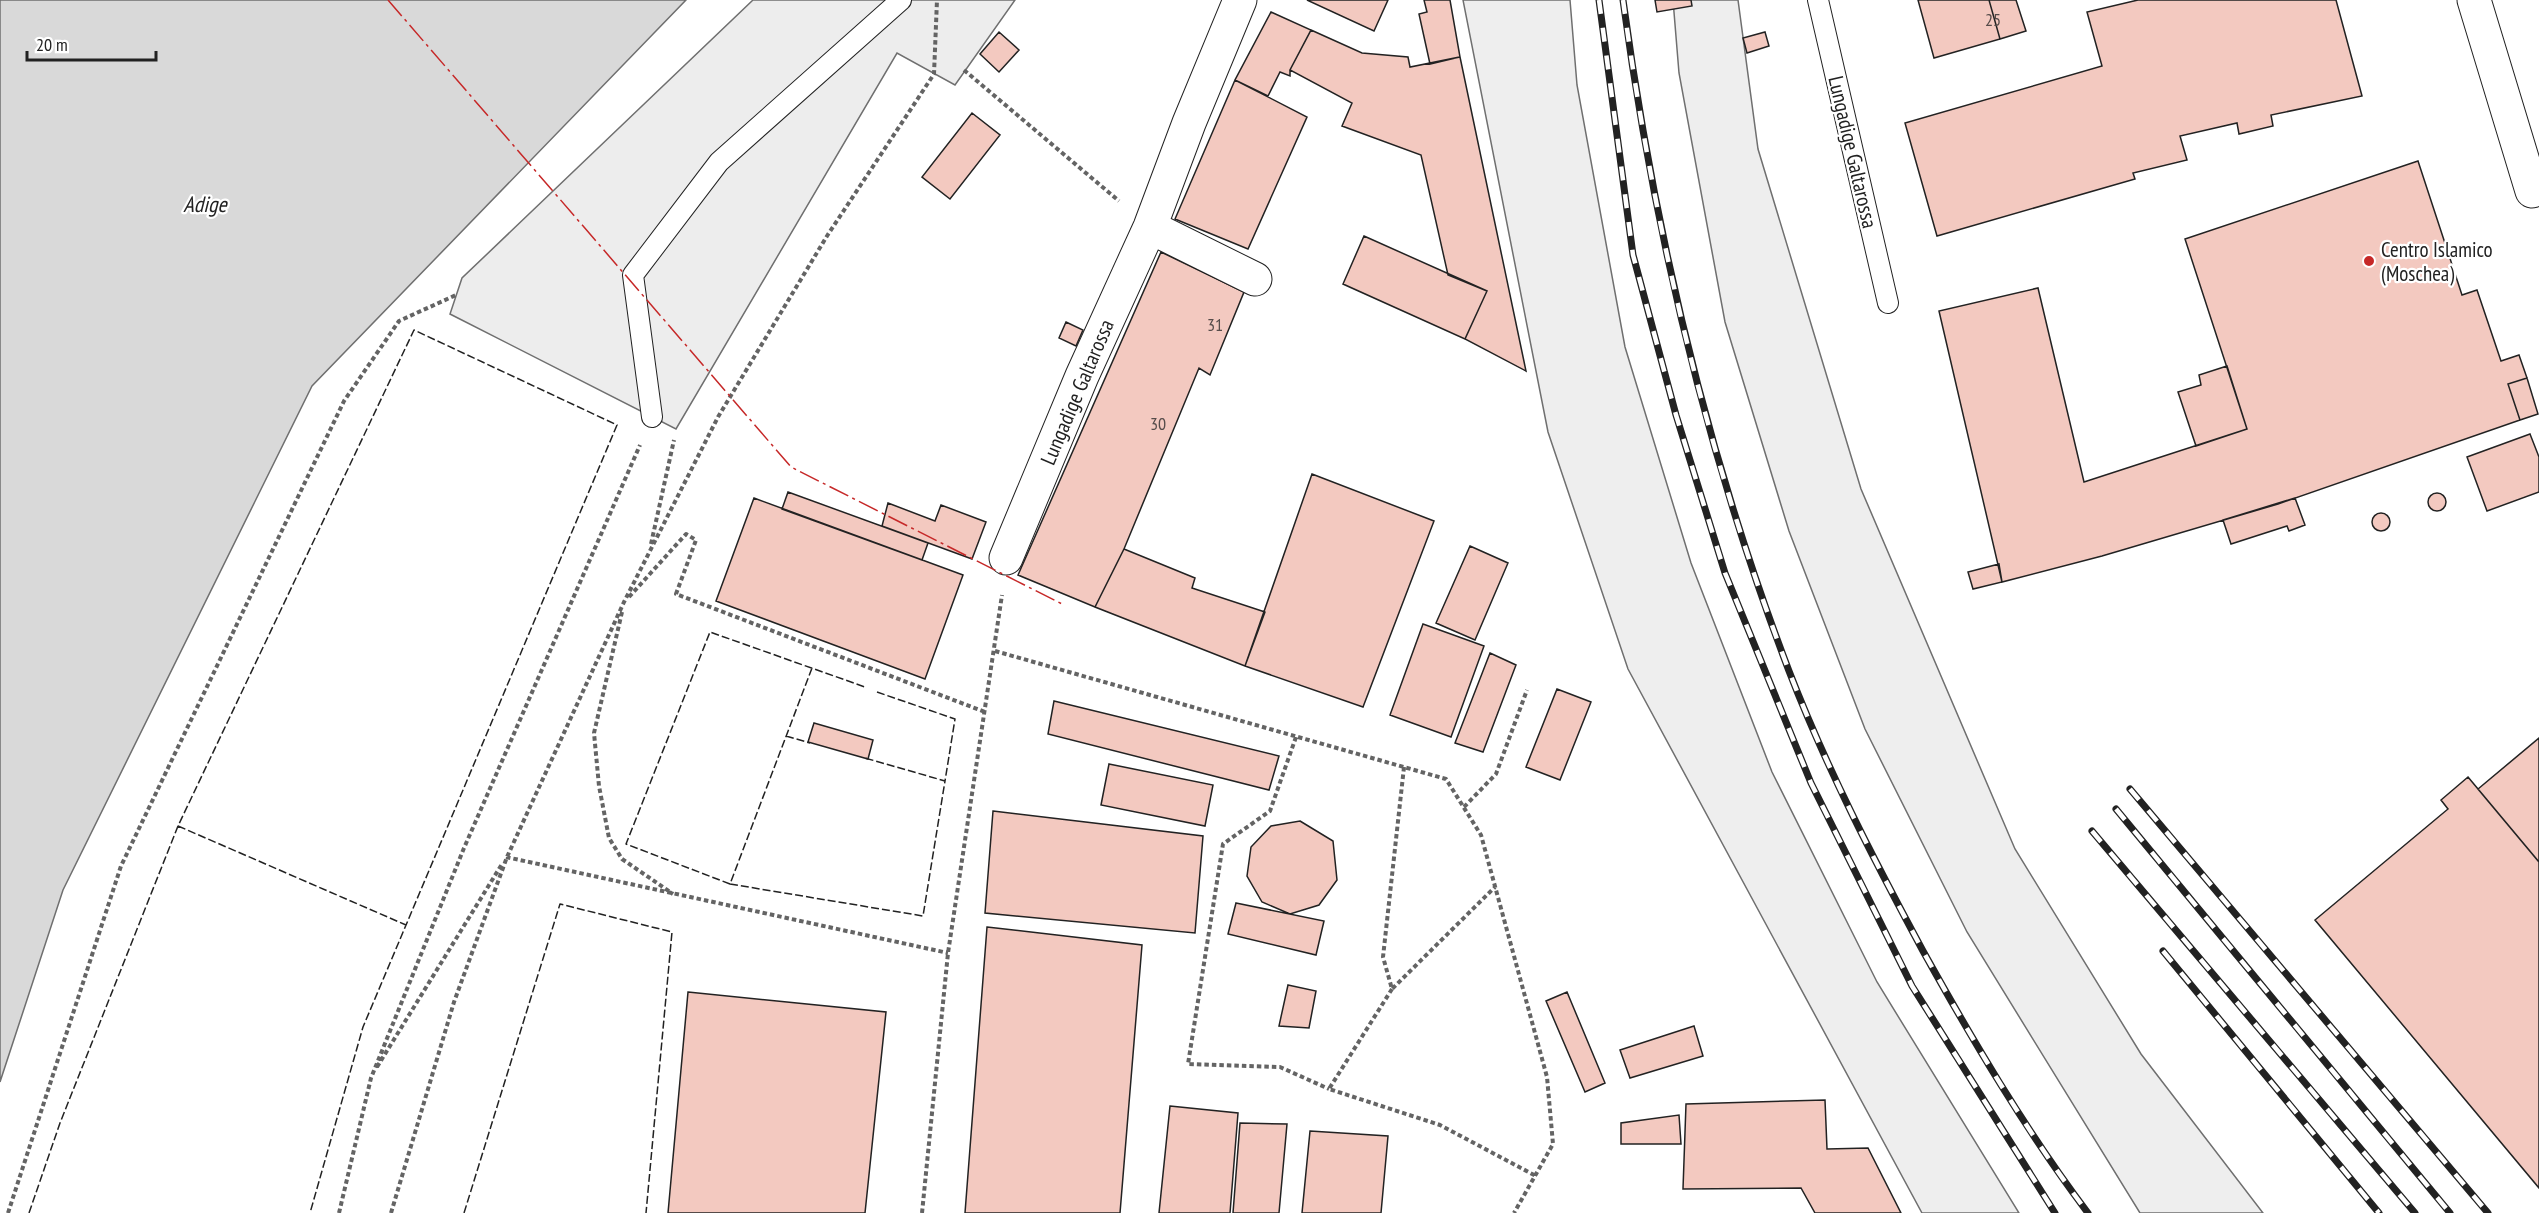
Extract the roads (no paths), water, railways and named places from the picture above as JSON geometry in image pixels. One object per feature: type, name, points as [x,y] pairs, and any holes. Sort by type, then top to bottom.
[{"type":"street","name":"Lungadige Galtarossa","points":[[1006,558],[1082,376],[1150,227],[1188,123],[1240,0]]},
{"type":"street","points":[[2474,0],[2532,192]]},
{"type":"street","points":[[1150,227],[1255,279]]},
{"type":"lane","points":[[652,417],[633,275],[719,162],[901,0]]},
{"type":"lane","name":"Lungadige Galtarossa","points":[[1818,0],[1888,303]]},
{"type":"water","name":"Adige","points":[[0,0],[686,0],[312,386],[63,890],[0,1082]]},
{"type":"railway","points":[[1599,0],[1633,255],[1676,415],[1725,573],[1811,783],[1912,986],[2055,1213]]},
{"type":"railway","points":[[1623,0],[1650,171],[1686,340],[1732,507],[1789,671],[1803,707],[1852,813],[1923,951],[2001,1085],[2043,1150],[2088,1213]]},
{"type":"railway","points":[[2130,789],[2488,1213]]},
{"type":"railway","points":[[2116,809],[2450,1213]]},
{"type":"railway","points":[[2092,831],[2415,1213]]},
{"type":"railway","points":[[2163,951],[2379,1213]]},
{"type":"place","name":"Centro Islamico (Moschea)","points":[[2369,261]]}]
